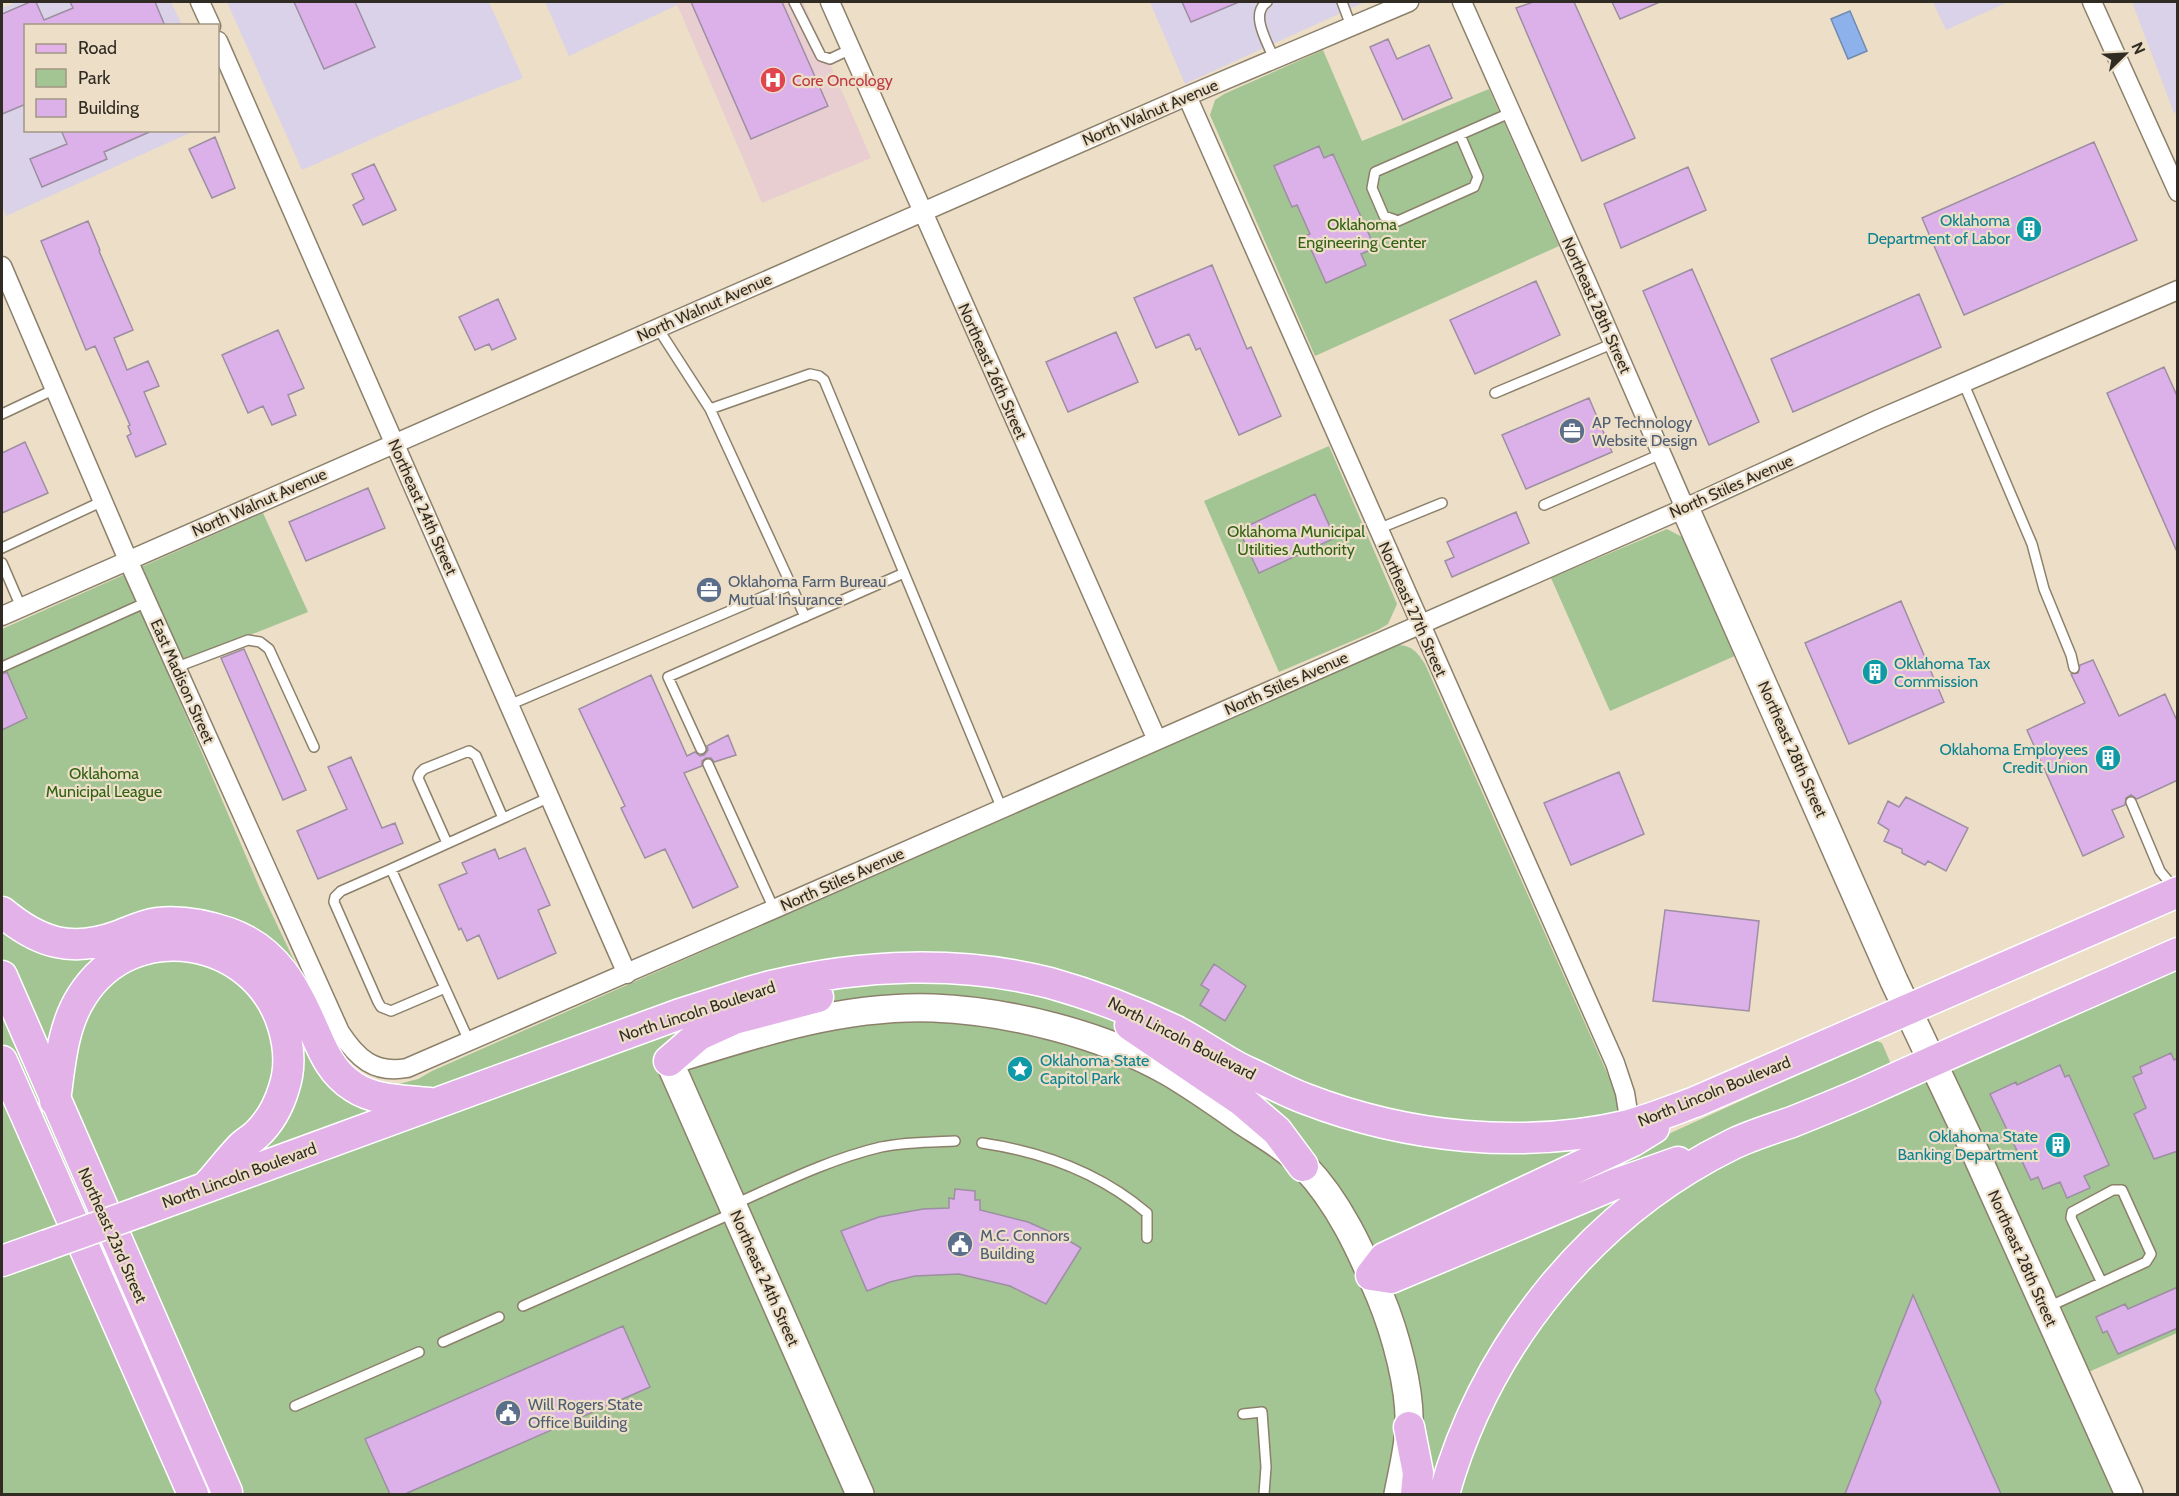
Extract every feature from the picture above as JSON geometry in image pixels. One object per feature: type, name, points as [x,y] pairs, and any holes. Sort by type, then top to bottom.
[{"type":"main road","name":"North Lincoln Boulevard","points":[[2,1261],[680,1014],[770,986],[842,972],[908,967],[984,972],[1047,982],[1102,998],[1176,1031],[1239,1068],[1305,1099],[1391,1125],[1431,1132],[1541,1138],[1630,1124],[1695,1102],[2177,892]]},
{"type":"main road","points":[[2,912],[24,929],[42,938],[65,945],[90,945],[136,928],[158,923],[182,922],[204,925],[231,934],[253,946],[276,963],[291,981],[324,1054],[341,1078],[371,1095],[435,1104]]},
{"type":"main road","points":[[55,1101],[69,1020],[82,994],[105,970],[139,951],[169,945],[202,948],[230,958],[251,974],[276,1006],[288,1045],[288,1077],[276,1108],[266,1123],[208,1185]]},
{"type":"main road","points":[[1695,1102],[1633,1142],[1384,1258],[1371,1275],[1391,1278],[1613,1185],[1736,1143],[1820,1111],[2178,953]]},
{"type":"main road","points":[[669,1061],[699,1035],[734,1019],[804,1000],[848,992],[908,967]]},
{"type":"main road","name":"Northeast 23rd Street","points":[[2,976],[227,1492]]},
{"type":"main road","points":[[1102,998],[1134,1028],[1242,1101],[1277,1131],[1304,1166]]},
{"type":"main road","name":"Northeast 23rd Street","points":[[2,1061],[8,1082],[193,1494]]},
{"type":"main road","points":[[1444,1494],[1467,1425],[1485,1388],[1509,1347],[1564,1273],[1614,1223],[1648,1195],[1694,1164],[1736,1143]]},
{"type":"main road","points":[[1409,1427],[1418,1473],[1416,1494]]},
{"type":"street","points":[[200,2],[210,24]]},
{"type":"street","name":"Northeast 26th Street","points":[[830,2],[1157,740]]},
{"type":"street","name":"North Walnut Avenue","points":[[2,616],[922,211],[1409,2]]},
{"type":"street","name":"Northeast 28th Street","points":[[1462,2],[1909,1010],[2129,1494]]},
{"type":"street","points":[[2092,2],[2178,192]]},
{"type":"street","name":"Northeast 24th Street","points":[[219,43],[627,974]]},
{"type":"street","name":"Northeast 27th Street","points":[[1187,96],[1615,1063],[1625,1093],[1630,1124]]},
{"type":"street","name":"East Madison Street","points":[[2,266],[128,560],[340,1032],[350,1047],[364,1060],[393,1071]]},
{"type":"street","name":"North Stiles Avenue","points":[[393,1071],[408,1068],[627,974],[1685,508],[1963,382],[2178,290]]},
{"type":"street","points":[[669,1061],[783,1026],[817,1018],[888,1009],[930,1008],[971,1011],[1047,1025],[1084,1036],[1165,1070],[1206,1094],[1304,1166],[1332,1201],[1371,1275],[1388,1315],[1398,1351],[1406,1395],[1409,1427],[1398,1494]]},
{"type":"street","name":"Northeast 24th Street","points":[[669,1061],[860,1494]]},
{"type":"lane","points":[[794,2],[821,56],[830,59],[851,49]]},
{"type":"lane","points":[[1267,2],[1258,13],[1274,59]]},
{"type":"lane","points":[[1342,2],[1351,26]]},
{"type":"lane","points":[[1460,135],[1478,177],[1474,187],[1398,221],[1384,216],[1372,188],[1375,172],[1512,112]]},
{"type":"lane","points":[[657,327],[710,409],[805,617]]},
{"type":"lane","points":[[1495,393],[1614,343]]},
{"type":"lane","points":[[710,409],[810,374],[824,380],[1002,809]]},
{"type":"lane","points":[[1963,382],[2032,544],[2044,589],[2071,655],[2074,668]]},
{"type":"lane","points":[[2,414],[55,389]]},
{"type":"lane","points":[[1544,505],[1661,454]]},
{"type":"lane","points":[[2,548],[103,501]]},
{"type":"lane","points":[[1378,529],[1442,503]]},
{"type":"lane","points":[[2,563],[21,607]]},
{"type":"lane","points":[[701,749],[668,677],[904,573]]},
{"type":"lane","points":[[509,705],[790,585]]},
{"type":"lane","points":[[2,667],[147,602]]},
{"type":"lane","points":[[177,667],[248,640],[260,642],[269,649],[314,747]]},
{"type":"lane","points":[[447,843],[418,778],[424,769],[469,751],[473,752],[503,818]]},
{"type":"lane","points":[[708,764],[774,909]]},
{"type":"lane","points":[[445,988],[391,1011],[381,1007],[334,902],[334,897],[340,891],[550,796]]},
{"type":"lane","points":[[2131,802],[2160,871],[2177,892]]},
{"type":"lane","points":[[391,869],[469,1041]]},
{"type":"lane","points":[[523,1306],[842,1158],[882,1147],[918,1142],[955,1141]]},
{"type":"lane","points":[[982,1143],[1040,1155],[1102,1181],[1128,1197],[1147,1213],[1147,1238]]},
{"type":"lane","points":[[2046,1308],[2146,1262],[2151,1254],[2122,1190],[2113,1190],[2072,1212],[2071,1218],[2101,1281]]},
{"type":"lane","points":[[443,1342],[499,1317]]},
{"type":"lane","points":[[295,1406],[419,1352]]},
{"type":"lane","points":[[1244,1414],[1262,1412],[1266,1467],[1264,1494]]},
{"type":"shaded area","points":[[17,2],[171,2],[182,24],[24,24],[24,132],[192,132],[6,216],[2,204],[2,8]]},
{"type":"shaded area","points":[[227,2],[489,2],[523,78],[410,122],[302,170]]},
{"type":"shaded area","points":[[545,2],[676,2],[677,5],[569,56]]},
{"type":"shaded area","name":"Core Oncology","points":[[676,2],[803,2],[871,158],[762,203]]},
{"type":"shaded area","points":[[1150,2],[1365,2],[1185,84]]},
{"type":"shaded area","points":[[1933,2],[2008,2],[1946,30]]},
{"type":"shaded area","points":[[2132,2],[2177,2],[2177,112],[2174,113]]},
{"type":"green space","name":"Oklahoma Engineering Center","points":[[1323,50],[1362,141],[1489,89],[1559,246],[1315,356],[1210,115],[1215,100],[1224,94]]},
{"type":"green space","name":"Oklahoma Municipal Utilities Authority","points":[[1329,446],[1397,604],[1388,624],[1378,630],[1279,672],[1204,501]]},
{"type":"green space","name":"Oklahoma State Capitol Park","points":[[263,513],[308,612],[192,658],[167,671],[260,889],[321,1010],[340,1054],[352,1067],[371,1080],[395,1085],[418,1079],[1398,645],[1414,650],[1425,664],[1640,1147],[1874,1040],[1882,1043],[1902,1090],[2177,968],[2177,1333],[2066,1382],[2116,1494],[2,1494],[2,629]]},
{"type":"green space","points":[[1667,529],[1684,538],[1737,655],[1610,711],[1551,578]]},
{"type":"water","points":[[1850,11],[1867,51],[1848,59],[1831,19]]},
{"type":"building","points":[[30,2],[36,2],[44,20],[73,8],[70,2],[155,2],[164,24],[24,24],[24,105],[2,114],[2,14]]},
{"type":"building","points":[[294,2],[355,2],[375,47],[324,69]]},
{"type":"building","points":[[691,2],[782,2],[828,106],[751,139]]},
{"type":"building","points":[[1182,2],[1239,2],[1191,22]]},
{"type":"building","points":[[1533,2],[1574,2],[1635,138],[1582,161],[1516,8]]},
{"type":"building","points":[[1612,2],[1660,2],[1620,19]]},
{"type":"building","points":[[1388,39],[1397,59],[1429,45],[1452,98],[1403,120],[1370,47]]},
{"type":"building","points":[[62,132],[149,132],[104,152],[107,159],[42,187],[30,159],[67,144]]},
{"type":"building","points":[[215,137],[235,188],[212,198],[189,149]]},
{"type":"building","name":"Oklahoma Department of Labor","points":[[2094,142],[2137,240],[1964,315],[1922,218]]},
{"type":"building","points":[[1319,146],[1324,158],[1333,154],[1375,248],[1361,254],[1366,265],[1326,283],[1305,236],[1310,234],[1297,205],[1292,207],[1274,166]]},
{"type":"building","points":[[374,164],[396,210],[363,225],[353,205],[364,199],[352,174]]},
{"type":"building","points":[[1688,167],[1706,210],[1621,248],[1604,204]]},
{"type":"building","points":[[88,221],[133,330],[114,338],[127,370],[148,361],[159,386],[144,392],[166,444],[136,457],[127,436],[131,434],[128,426],[130,425],[95,346],[86,350],[41,241]]},
{"type":"building","points":[[1212,265],[1247,349],[1251,347],[1281,416],[1239,435],[1200,348],[1196,350],[1189,334],[1156,348],[1134,298]]},
{"type":"building","points":[[1692,269],[1759,422],[1709,445],[1643,291]]},
{"type":"building","points":[[1536,281],[1560,335],[1475,374],[1450,320]]},
{"type":"building","points":[[1919,294],[1941,347],[1793,412],[1771,359]]},
{"type":"building","points":[[498,299],[516,339],[492,350],[489,344],[475,350],[459,317]]},
{"type":"building","points":[[278,330],[304,388],[288,395],[296,415],[272,425],[263,406],[248,413],[222,355]]},
{"type":"building","points":[[1116,332],[1138,382],[1068,412],[1046,362]]},
{"type":"building","points":[[2164,367],[2178,398],[2178,554],[2107,393]]},
{"type":"building","points":[[1589,398],[1612,452],[1526,489],[1502,435]]},
{"type":"building","points":[[25,442],[48,493],[2,513],[2,453]]},
{"type":"building","points":[[368,488],[385,528],[306,561],[289,522]]},
{"type":"building","points":[[1315,494],[1335,538],[1259,573],[1239,530]]},
{"type":"building","points":[[1516,512],[1529,543],[1452,577],[1445,561],[1454,557],[1447,542]]},
{"type":"building","name":"Oklahoma Tax Commission","points":[[1901,601],[1944,702],[1849,744],[1805,643]]},
{"type":"building","points":[[244,649],[306,790],[283,800],[221,658]]},
{"type":"building","name":"Oklahoma Employees Credit Union","points":[[2093,660],[2119,716],[2165,694],[2178,723],[2178,780],[2137,799],[2131,795],[2126,798],[2125,805],[2112,810],[2124,837],[2083,856],[2027,730],[2085,703],[2071,674],[2078,673],[2080,665]]},
{"type":"building","points":[[7,672],[27,718],[2,730],[2,674]]},
{"type":"building","points":[[651,675],[687,756],[695,752],[700,756],[704,755],[708,750],[707,746],[728,735],[736,755],[714,762],[711,758],[706,758],[702,761],[702,766],[684,773],[738,887],[693,908],[665,849],[645,858],[621,808],[625,806],[579,709]]},
{"type":"building","points":[[351,757],[382,828],[395,823],[403,843],[318,879],[297,831],[347,809],[328,767]]},
{"type":"building","points":[[1619,772],[1644,834],[1571,865],[1544,803]]},
{"type":"building","points":[[1906,797],[1968,828],[1946,871],[1928,861],[1925,865],[1902,853],[1902,849],[1884,841],[1889,830],[1878,823],[1888,801],[1899,807]]},
{"type":"building","points":[[525,848],[550,905],[538,910],[556,953],[498,979],[479,935],[467,941],[461,928],[459,930],[439,885],[467,873],[462,863],[495,849],[499,859]]},
{"type":"building","points":[[1665,910],[1759,921],[1749,1011],[1653,1001]]},
{"type":"building","points":[[1214,964],[1246,986],[1225,1021],[1200,1005],[1209,990],[1201,985]]},
{"type":"building","points":[[2171,1053],[2174,1060],[2178,1058],[2178,1151],[2154,1159],[2134,1114],[2146,1108],[2133,1077],[2142,1073],[2140,1067]]},
{"type":"building","name":"Oklahoma State Banking Department","points":[[2060,1065],[2065,1077],[2069,1075],[2109,1165],[2084,1176],[2090,1188],[2067,1198],[2060,1182],[2043,1189],[2038,1177],[2031,1180],[1990,1094],[2016,1082],[2017,1085]]},
{"type":"building","name":"M.C. Connors Building","points":[[955,1189],[975,1191],[975,1200],[980,1200],[980,1210],[1028,1222],[1081,1248],[1046,1304],[1010,1286],[959,1274],[915,1276],[867,1291],[841,1231],[879,1217],[923,1209],[949,1208],[949,1198],[954,1199]]},
{"type":"building","points":[[2178,1287],[2178,1328],[2118,1354],[2107,1331],[2103,1333],[2096,1317],[2125,1304],[2128,1309]]},
{"type":"building","points":[[1913,1295],[2001,1494],[1845,1494],[1881,1402],[1875,1390]]},
{"type":"building","name":"Will Rogers State Office Building","points":[[623,1326],[650,1387],[405,1494],[390,1494],[365,1439]]},
{"type":"place","name":"Core Oncology","points":[[773,80]]},
{"type":"place","name":"Oklahoma Department of Labor","points":[[2029,229]]},
{"type":"place","name":"AP Technology Website Design","points":[[1572,431]]},
{"type":"place","name":"Oklahoma Farm Bureau Mutual Insurance","points":[[709,590]]},
{"type":"place","name":"Oklahoma Tax Commission","points":[[1875,672]]},
{"type":"place","name":"Oklahoma Employees Credit Union","points":[[2108,758]]},
{"type":"place","name":"Oklahoma State Capitol Park","points":[[1020,1069]]},
{"type":"place","name":"Oklahoma State Banking Department","points":[[2058,1145]]},
{"type":"place","name":"M.C. Connors Building","points":[[960,1244]]},
{"type":"place","name":"Will Rogers State Office Building","points":[[508,1413]]},
{"type":"park label","name":"Oklahoma Municipal League","points":[[104,782]]}]
